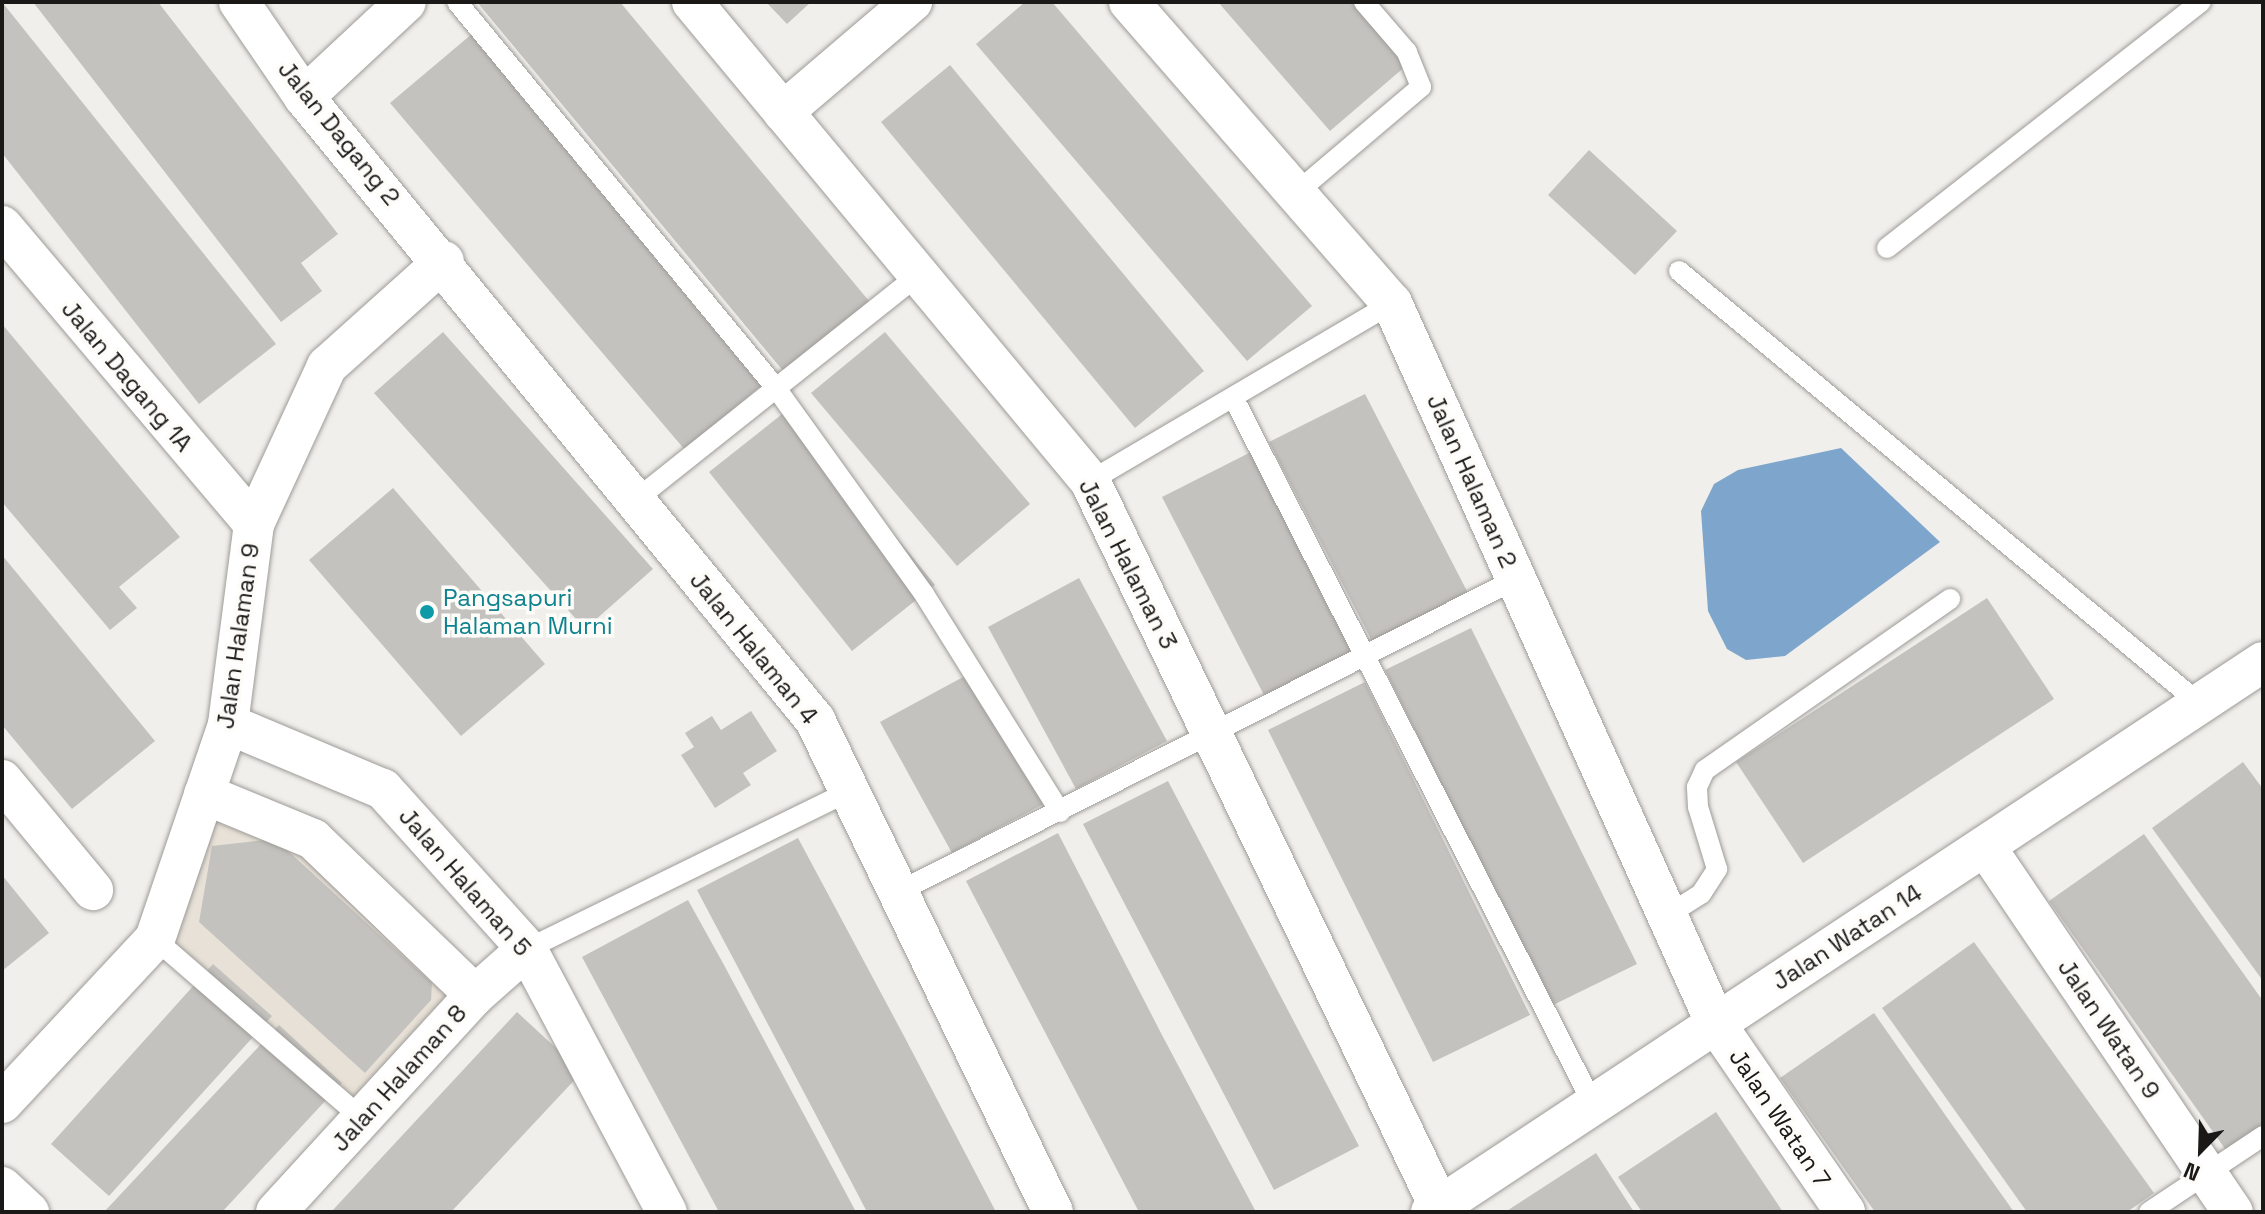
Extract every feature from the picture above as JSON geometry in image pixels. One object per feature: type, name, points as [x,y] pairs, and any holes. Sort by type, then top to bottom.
[{"type":"street","name":"Jalan Dagang 2","points":[[239,2],[304,97],[444,261]]},
{"type":"street","points":[[304,97],[406,2]]},
{"type":"street","name":"Jalan Halaman 3","points":[[692,2],[1090,481],[1437,1210]]},
{"type":"street","points":[[783,112],[912,2]]},
{"type":"street","name":"Jalan Halaman 2","points":[[1129,2],[1392,303],[1716,1024]]},
{"type":"street","name":"Jalan Dagang 1A","points":[[2,226],[254,524]]},
{"type":"street","name":"Jalan Halaman 4","points":[[444,261],[633,502],[815,720],[1053,1212]]},
{"type":"street","name":"Jalan Halaman 9","points":[[2,1103],[155,939],[228,724],[254,524],[327,366],[444,261]]},
{"type":"street","name":"Jalan Watan 14","points":[[1437,1210],[2200,704],[2257,678]]},
{"type":"street","name":"Jalan Halaman 5","points":[[228,724],[383,789],[527,949],[667,1212]]},
{"type":"street","points":[[2,780],[93,890]]},
{"type":"street","points":[[204,794],[313,839],[475,995]]},
{"type":"street","name":"Jalan Watan 9","points":[[1985,846],[2233,1212]]},
{"type":"street","name":"Jalan Halaman 8","points":[[276,1212],[475,995],[527,949]]},
{"type":"street","name":"Jalan Watan 7","points":[[1716,1024],[1845,1212]]},
{"type":"street","points":[[2,1187],[29,1212]]},
{"type":"lane","points":[[457,2],[776,388],[924,594],[1060,812]]},
{"type":"lane","points":[[1296,193],[1421,87],[1407,52],[1364,2]]},
{"type":"lane","points":[[1887,248],[2201,2]]},
{"type":"lane","points":[[1679,271],[2200,704]]},
{"type":"lane","points":[[633,502],[918,275]]},
{"type":"lane","points":[[1090,481],[1392,303]]},
{"type":"lane","points":[[1233,397],[1593,1104]]},
{"type":"lane","points":[[898,892],[1214,736],[1516,579]]},
{"type":"lane","points":[[1666,916],[1701,894],[1717,869],[1698,807],[1697,787],[1705,770],[1950,599]]},
{"type":"lane","points":[[527,949],[849,791]]},
{"type":"lane","points":[[155,939],[363,1119]]},
{"type":"lane","points":[[2149,1212],[2263,1136]]},
{"type":"shaded area","points":[[213,813],[306,850],[457,997],[358,1105],[169,940]]},
{"type":"water","points":[[1841,448],[1940,542],[1785,656],[1746,660],[1727,649],[1708,611],[1701,511],[1714,484],[1738,470]]},
{"type":"building","points":[[2,2],[276,344],[199,404],[2,153]]},
{"type":"building","points":[[33,2],[158,2],[338,234],[301,263],[322,291],[281,322]]},
{"type":"building","points":[[477,2],[620,2],[869,301],[784,372]]},
{"type":"building","points":[[766,2],[811,2],[787,24]]},
{"type":"building","points":[[1025,2],[1052,2],[1312,306],[1247,361],[976,44]]},
{"type":"building","points":[[1218,2],[1352,2],[1407,65],[1330,131]]},
{"type":"building","points":[[473,33],[768,380],[685,450],[390,103]]},
{"type":"building","points":[[950,65],[1204,371],[1135,428],[881,122]]},
{"type":"building","points":[[1589,150],[1677,231],[1635,275],[1548,195]]},
{"type":"building","points":[[2,324],[180,537],[119,587],[137,608],[110,630],[2,502]]},
{"type":"building","points":[[443,332],[653,569],[585,629],[374,393]]},
{"type":"building","points":[[885,332],[1030,504],[957,566],[811,393]]},
{"type":"building","points":[[1365,394],[1468,593],[1372,641],[1269,442]]},
{"type":"building","points":[[791,407],[935,585],[852,651],[709,472]]},
{"type":"building","points":[[1253,451],[1355,651],[1265,697],[1162,497]]},
{"type":"building","name":"Pangsapuri Halaman Murni","points":[[393,488],[545,664],[461,736],[309,560]]},
{"type":"building","points":[[2,555],[155,741],[72,809],[2,725]]},
{"type":"building","points":[[1079,578],[1167,741],[1076,789],[988,627]]},
{"type":"building","points":[[1987,598],[2054,699],[1803,863],[1736,762]]},
{"type":"building","points":[[1471,628],[1637,964],[1551,1006],[1385,670]]},
{"type":"building","points":[[976,670],[1049,801],[952,853],[880,722]]},
{"type":"building","points":[[1365,682],[1530,1015],[1433,1062],[1268,730]]},
{"type":"building","points":[[751,711],[777,751],[743,773],[751,785],[715,808],[681,755],[694,747],[685,733],[712,716],[721,730]]},
{"type":"building","points":[[2243,762],[2263,789],[2263,981],[2152,828]]},
{"type":"building","points":[[1168,781],[1359,1146],[1274,1190],[1083,824]]},
{"type":"building","points":[[1058,833],[1256,1212],[1139,1212],[1071,1082],[966,881]]},
{"type":"building","points":[[2144,834],[2263,1001],[2263,1128],[2228,1153],[2049,901]]},
{"type":"building","points":[[798,838],[996,1212],[867,1212],[697,890]]},
{"type":"building","points":[[275,839],[432,983],[431,1000],[365,1073],[199,922],[212,846]]},
{"type":"building","points":[[2,875],[49,933],[2,971]]},
{"type":"building","points":[[688,900],[856,1212],[719,1212],[705,1186],[582,957]]},
{"type":"building","points":[[1974,942],[2154,1193],[2127,1212],[2027,1212],[1882,1008]]},
{"type":"building","points":[[213,964],[272,1016],[109,1196],[51,1144]]},
{"type":"building","points":[[517,1012],[582,1072],[451,1212],[331,1212]]},
{"type":"building","points":[[1874,1013],[2014,1212],[1875,1212],[1780,1078]]},
{"type":"building","points":[[279,1025],[342,1083],[222,1212],[104,1212]]},
{"type":"building","points":[[1716,1112],[1783,1212],[1642,1212],[1618,1177]]},
{"type":"building","points":[[1596,1153],[1634,1212],[1505,1212]]},
{"type":"place","name":"Pangsapuri Halaman Murni","points":[[427,612]]}]
